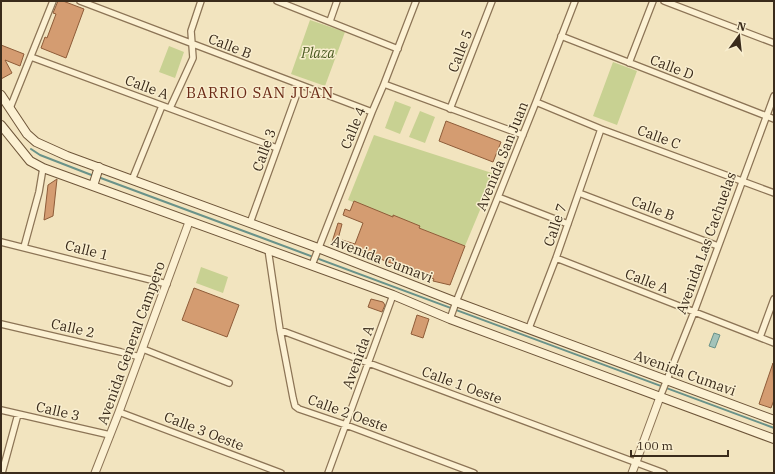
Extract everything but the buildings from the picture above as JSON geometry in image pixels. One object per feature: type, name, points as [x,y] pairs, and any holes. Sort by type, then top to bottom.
[{"type":"main road","name":"Avenida Cumavi","points":[[1,95],[28,134],[36,142],[67,156],[98,169],[250,223],[317,251],[455,304],[528,328],[665,382],[774,420]]},
{"type":"main road","points":[[1,125],[30,161],[43,168],[94,183],[189,222],[268,249],[313,262],[393,295],[774,439]]},
{"type":"main road","points":[[17,146],[28,134]]},
{"type":"main road","points":[[94,183],[98,169]]},
{"type":"street","points":[[10,108],[53,1]]},
{"type":"street","name":"Calle B","points":[[80,1],[372,112]]},
{"type":"street","points":[[170,108],[193,58],[191,31],[201,1]]},
{"type":"street","points":[[277,1],[398,49]]},
{"type":"street","points":[[330,21],[337,1]]},
{"type":"street","name":"Calle 4","points":[[313,262],[416,1]]},
{"type":"street","name":"Calle 5","points":[[450,109],[492,1]]},
{"type":"street","name":"Avenida San Juan","points":[[451,317],[575,1]]},
{"type":"street","points":[[629,63],[653,1]]},
{"type":"street","points":[[664,1],[774,43]]},
{"type":"street","name":"Calle D","points":[[561,36],[774,119]]},
{"type":"street","name":"Calle A","points":[[31,57],[277,148]]},
{"type":"street","points":[[384,84],[523,135]]},
{"type":"street","name":"Calle 3","points":[[250,223],[300,85]]},
{"type":"street","name":"Avenida Las Cachuelas","points":[[660,396],[694,312],[774,96]]},
{"type":"street","name":"Calle C","points":[[536,102],[601,129],[774,193]]},
{"type":"street","points":[[132,180],[162,106]]},
{"type":"street","name":"Calle 7","points":[[528,328],[556,258],[601,129]]},
{"type":"street","points":[[24,247],[39,192],[43,168]]},
{"type":"street","name":"Calle B","points":[[579,193],[718,246]]},
{"type":"street","points":[[498,196],[568,224]]},
{"type":"street","name":"Avenida General Campero","points":[[95,473],[143,349],[189,222]]},
{"type":"street","name":"Calle 1","points":[[1,242],[167,284]]},
{"type":"street","name":"Calle 2 Oeste","points":[[268,249],[280,330],[293,398],[296,406],[299,409],[474,473]]},
{"type":"street","name":"Calle A","points":[[556,258],[774,343]]},
{"type":"street","name":"Avenida A","points":[[328,473],[393,295]]},
{"type":"street","points":[[760,337],[774,299]]},
{"type":"street","name":"Calle 2","points":[[1,324],[140,357]]},
{"type":"street","name":"Calle 1 Oeste","points":[[280,330],[664,473]]},
{"type":"street","points":[[143,349],[229,383]]},
{"type":"street","points":[[632,473],[660,396]]},
{"type":"street","name":"Calle 3","points":[[1,410],[110,435]]},
{"type":"street","name":"Calle 3 Oeste","points":[[119,412],[281,473]]},
{"type":"street","points":[[2,473],[18,414]]},
{"type":"green space","name":"Plaza","points":[[310,20],[345,32],[325,86],[291,74]]},
{"type":"green space","points":[[169,46],[184,52],[175,78],[159,72]]},
{"type":"green space","points":[[613,62],[637,71],[617,125],[593,116]]},
{"type":"green space","points":[[395,101],[411,107],[400,134],[385,128]]},
{"type":"green space","points":[[420,111],[435,117],[425,143],[409,137]]},
{"type":"green space","points":[[374,135],[495,174],[465,246],[348,200]]},
{"type":"green space","points":[[201,267],[228,277],[223,293],[196,283]]},
{"type":"water","points":[[714,333],[720,335],[715,348],[709,346]]},
{"type":"waterway","points":[[31,149],[40,155],[94,176]]},
{"type":"waterway","points":[[98,177],[774,428]]},
{"type":"district","name":"BARRIO SAN JUAN","points":[[260,93]]}]
